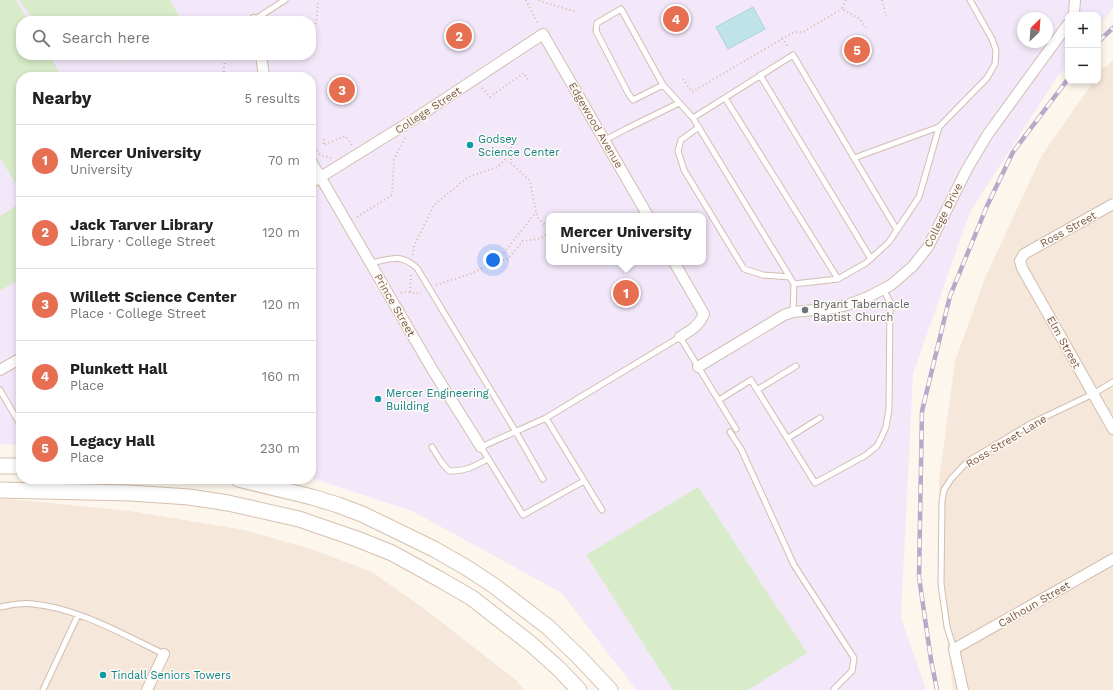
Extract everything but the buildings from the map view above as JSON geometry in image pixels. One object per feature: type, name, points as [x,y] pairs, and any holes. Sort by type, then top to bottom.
[{"type":"street","points":[[1074,12],[1075,0]]},
{"type":"street","name":"College Drive","points":[[698,367],[784,315],[793,312],[826,309],[847,305],[868,297],[891,285],[913,266],[928,247],[966,169],[1065,28]]},
{"type":"street","name":"College Street","points":[[316,180],[419,116],[543,34]]},
{"type":"street","name":"Edgewood Avenue","points":[[543,34],[646,213]]},
{"type":"street","points":[[262,60],[263,72]]},
{"type":"street","name":"Prince Street","points":[[316,169],[432,369],[481,447]]},
{"type":"street","name":"Ross Street","points":[[1024,254],[1113,204]]},
{"type":"street","name":"Elm Street","points":[[1024,254],[1020,261],[1022,268],[1113,429]]},
{"type":"street","points":[[676,265],[704,314],[702,321],[696,327],[680,337]]},
{"type":"street","points":[[0,370],[16,361]]},
{"type":"street","points":[[0,466],[16,466]]},
{"type":"street","points":[[259,484],[338,504],[434,549],[467,568],[493,585],[548,627],[610,690]]},
{"type":"street","points":[[0,490],[130,493],[197,498],[228,503],[299,519],[350,536],[392,553],[472,598],[531,644],[558,668],[579,690]]},
{"type":"street","name":"Calhoun Street","points":[[954,649],[1113,559]]},
{"type":"street","points":[[954,649],[963,690]]},
{"type":"street","points":[[147,690],[164,654]]},
{"type":"lane","points":[[261,16],[285,0]]},
{"type":"lane","points":[[854,158],[939,127],[987,78],[995,64],[996,50],[992,39],[970,0]]},
{"type":"lane","points":[[663,85],[633,100],[596,31],[597,23],[621,9],[663,85],[693,118],[699,127],[794,284],[793,312]]},
{"type":"lane","points":[[693,118],[792,55],[897,230]]},
{"type":"lane","points":[[760,75],[871,259]]},
{"type":"lane","points":[[725,98],[838,279]]},
{"type":"lane","points":[[605,140],[680,103]]},
{"type":"lane","points":[[699,127],[681,140],[678,151],[684,170],[744,269],[764,275],[790,277]]},
{"type":"lane","points":[[794,284],[838,279],[866,263],[889,242],[919,197],[939,127]]},
{"type":"lane","points":[[370,263],[397,258],[404,259],[417,268],[428,289],[516,432],[543,479]]},
{"type":"lane","points":[[718,400],[752,380],[815,483],[866,455],[877,446],[882,436],[886,427],[889,409],[890,302],[883,289]]},
{"type":"lane","points":[[584,481],[524,515],[481,447],[546,418],[680,337],[736,429]]},
{"type":"lane","points":[[757,390],[796,366]]},
{"type":"lane","name":"Ross Street Lane","points":[[954,649],[947,628],[941,584],[942,501],[944,490],[951,479],[967,462],[1032,423],[1093,394],[1113,382]]},
{"type":"lane","points":[[0,390],[16,417]]},
{"type":"lane","points":[[546,418],[602,510]]},
{"type":"lane","points":[[788,438],[820,418]]},
{"type":"lane","points":[[730,432],[741,449],[794,565],[854,658],[852,671],[834,689]]},
{"type":"lane","points":[[432,447],[449,471],[460,471],[470,468],[488,458]]},
{"type":"lane","points":[[0,607],[14,604],[32,603],[54,607],[95,622],[164,654]]},
{"type":"lane","points":[[43,690],[78,615]]},
{"type":"path","points":[[316,24],[318,0]]},
{"type":"path","points":[[526,0],[543,34]]},
{"type":"path","points":[[539,0],[577,12]]},
{"type":"path","points":[[683,79],[692,92],[782,38],[794,32],[803,32],[842,9],[846,0]]},
{"type":"path","points":[[882,0],[886,16]]},
{"type":"path","points":[[842,9],[860,19],[867,28]]},
{"type":"path","points":[[782,38],[792,55]]},
{"type":"path","points":[[224,72],[225,60]]},
{"type":"path","points":[[475,79],[490,97],[524,73],[528,80]]},
{"type":"path","points":[[324,139],[323,145],[345,136],[358,154]]},
{"type":"path","points":[[347,222],[392,195],[394,159],[406,136]]},
{"type":"path","points":[[511,147],[511,163],[530,181],[537,217],[546,226]]},
{"type":"path","points":[[316,148],[320,155],[332,158]]},
{"type":"path","points":[[410,292],[414,246],[434,205],[468,177],[498,167],[511,153]]},
{"type":"path","points":[[391,298],[405,291],[418,294],[440,283],[473,273],[499,259],[536,212]]},
{"type":"path","points":[[492,263],[508,259],[523,241],[538,239],[546,235]]},
{"type":"shaded area","points":[[0,0],[1113,0],[1113,9],[1101,23],[1101,12],[1065,12],[1065,68],[1056,79],[970,212],[913,374],[901,617],[926,690],[636,690],[562,593],[412,511],[316,480],[316,72],[16,72],[16,445],[0,444]]},
{"type":"shaded area","points":[[1113,61],[1113,690],[953,690],[940,576],[939,481],[955,361],[985,278],[1042,155],[1092,84],[1101,84],[1102,69]]},
{"type":"shaded area","points":[[0,498],[130,511],[244,530],[314,550],[372,572],[422,607],[517,681],[524,690],[0,690]]},
{"type":"green space","points":[[0,0],[16,0],[25,16],[16,16],[16,60],[52,60],[59,72],[16,72],[16,184],[0,158]]},
{"type":"green space","points":[[19,0],[170,0],[179,16],[31,16]]},
{"type":"green space","points":[[16,206],[16,281],[0,291],[0,216]]},
{"type":"green space","points":[[698,487],[807,653],[748,690],[673,690],[586,555]]},
{"type":"water","points":[[753,7],[765,29],[728,49],[716,27]]},
{"type":"railway","points":[[1101,39],[1113,28]]},
{"type":"railway","points":[[937,690],[931,660],[919,577],[922,411],[950,296],[987,206],[1013,152],[1065,83]]},
{"type":"place","name":"Plunkett Hall","points":[[676,19]]},
{"type":"place","name":"Jack Tarver Library","points":[[459,36]]},
{"type":"place","name":"Legacy Hall","points":[[857,50]]},
{"type":"place","name":"Willett Science Center","points":[[342,90]]},
{"type":"place","name":"Godsey Science Center","points":[[470,145]]},
{"type":"place","name":"Mercer University","points":[[626,293]]},
{"type":"place","name":"Bryant Tabernacle Baptist Church","points":[[805,310]]},
{"type":"place","name":"Mercer Engineering Building","points":[[378,399]]},
{"type":"place","name":"Tindall Seniors Towers","points":[[103,675]]}]
